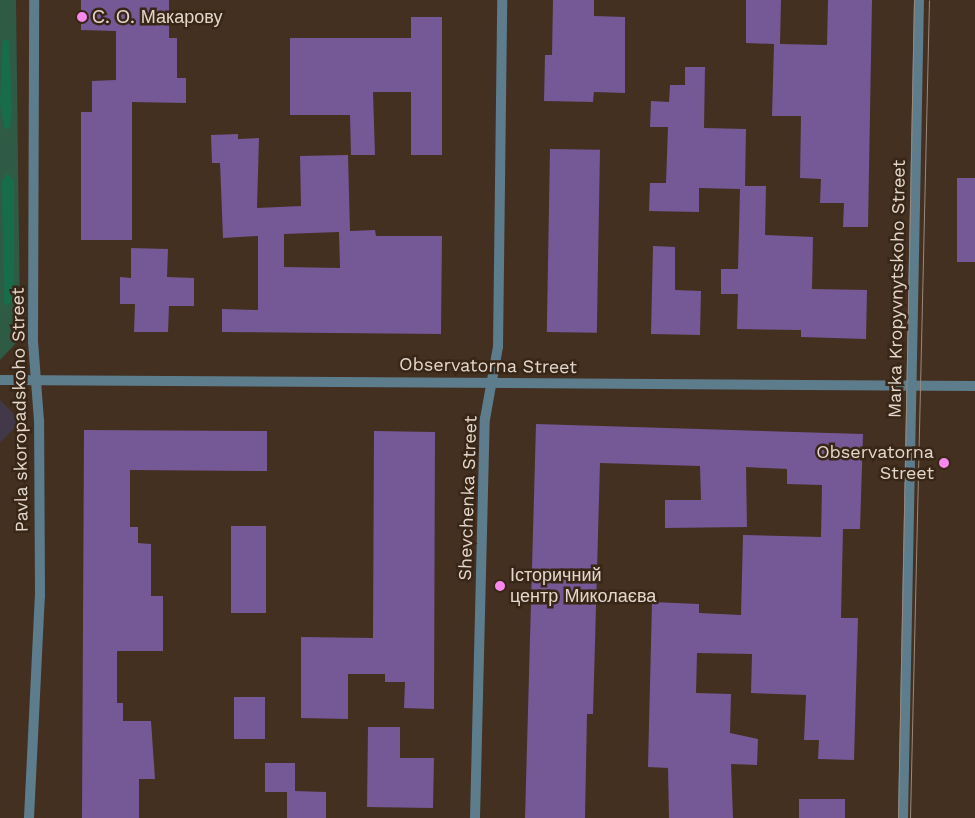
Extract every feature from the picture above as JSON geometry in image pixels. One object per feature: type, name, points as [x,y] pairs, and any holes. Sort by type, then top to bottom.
[{"type":"street","name":"Pavla skoropadskoho Street","points":[[29,818],[40,596],[36,381],[34,0]]},
{"type":"street","name":"Shevchenka Street","points":[[475,818],[485,419],[494,383],[502,0]]},
{"type":"street","name":"Marka Kropyvnytskoho Street","points":[[903,818],[919,0]]},
{"type":"street","name":"Observatorna Street","points":[[0,380],[975,386]]},
{"type":"shaded area","points":[[0,400],[21,421],[0,442]]},
{"type":"green space","points":[[0,0],[16,0],[20,323],[16,343],[0,360]]},
{"type":"green space","points":[[3,39],[9,41],[12,111],[10,127],[5,130],[0,105]]},
{"type":"green space","points":[[7,173],[14,180],[14,269],[12,303],[4,305],[2,181]]},
{"type":"building","points":[[81,0],[169,0],[169,38],[177,38],[177,78],[186,78],[186,103],[132,102],[132,240],[81,240],[81,112],[92,112],[92,81],[116,80],[116,31],[81,30]]},
{"type":"building","points":[[553,0],[594,0],[594,16],[625,17],[625,93],[594,92],[593,102],[544,101],[545,55],[552,55]]},
{"type":"building","points":[[746,0],[781,0],[780,44],[827,45],[828,0],[872,0],[868,227],[843,227],[844,203],[820,203],[821,179],[800,178],[801,116],[772,116],[774,44],[746,43]]},
{"type":"building","points":[[411,17],[442,17],[442,155],[411,155],[411,92],[373,92],[375,155],[351,155],[350,115],[290,115],[290,38],[411,38]]},
{"type":"building","points":[[685,67],[705,67],[704,128],[746,129],[745,186],[766,186],[765,235],[813,237],[812,289],[867,290],[866,339],[801,337],[801,330],[737,329],[738,294],[721,294],[721,269],[738,269],[740,189],[699,188],[699,212],[649,211],[650,183],[666,183],[668,127],[650,127],[651,101],[669,102],[670,85],[685,85]]},
{"type":"building","points":[[238,134],[238,139],[259,138],[257,208],[301,206],[300,156],[348,155],[350,231],[375,230],[376,236],[442,236],[441,334],[222,332],[222,309],[258,310],[258,236],[223,238],[220,163],[212,163],[211,135]],"holes":[[[339,232],[340,268],[284,267],[284,234]]]},
{"type":"building","points":[[550,149],[600,150],[597,333],[547,332]]},
{"type":"building","points":[[957,178],[975,178],[975,262],[957,262]]},
{"type":"building","points":[[653,246],[675,247],[675,290],[701,291],[700,335],[651,334]]},
{"type":"building","points":[[131,248],[168,249],[167,277],[194,278],[194,306],[169,306],[168,332],[134,332],[135,304],[120,304],[120,277],[131,278]]},
{"type":"building","points":[[536,424],[863,434],[860,529],[843,529],[841,618],[858,618],[854,760],[818,759],[819,740],[804,740],[806,695],[751,693],[752,654],[697,653],[696,693],[731,694],[730,733],[758,739],[757,765],[731,764],[733,818],[669,818],[668,768],[648,767],[652,602],[699,604],[699,613],[741,615],[743,535],[821,537],[822,485],[787,484],[787,469],[746,467],[747,527],[665,528],[665,500],[701,500],[700,466],[600,463],[593,714],[587,714],[585,818],[525,818]]},
{"type":"building","points":[[84,430],[267,431],[267,471],[130,470],[130,527],[138,527],[138,543],[151,544],[151,596],[163,596],[163,651],[117,651],[117,703],[123,703],[123,721],[151,721],[155,779],[139,779],[139,818],[82,818]]},
{"type":"building","points":[[374,431],[435,432],[434,709],[404,708],[405,682],[385,682],[385,674],[348,674],[348,719],[301,718],[301,637],[373,638]]},
{"type":"building","points":[[231,526],[266,526],[266,613],[231,613]]},
{"type":"building","points":[[234,697],[265,697],[265,739],[234,739]]},
{"type":"building","points":[[368,727],[400,727],[400,758],[434,758],[433,808],[367,807]]},
{"type":"building","points":[[265,763],[295,763],[295,791],[326,792],[326,818],[287,818],[287,792],[265,792]]},
{"type":"building","points":[[799,799],[845,799],[845,818],[799,818]]},
{"type":"tram line","points":[[898,818],[914,0]]},
{"type":"tram line","points":[[910,818],[929,0]]},
{"type":"place","name":"С. О. Макарову","points":[[82,17]]},
{"type":"place","name":"Observatorna Street","points":[[944,463]]},
{"type":"place","name":"Історичний центр Миколаєва","points":[[500,586]]}]
